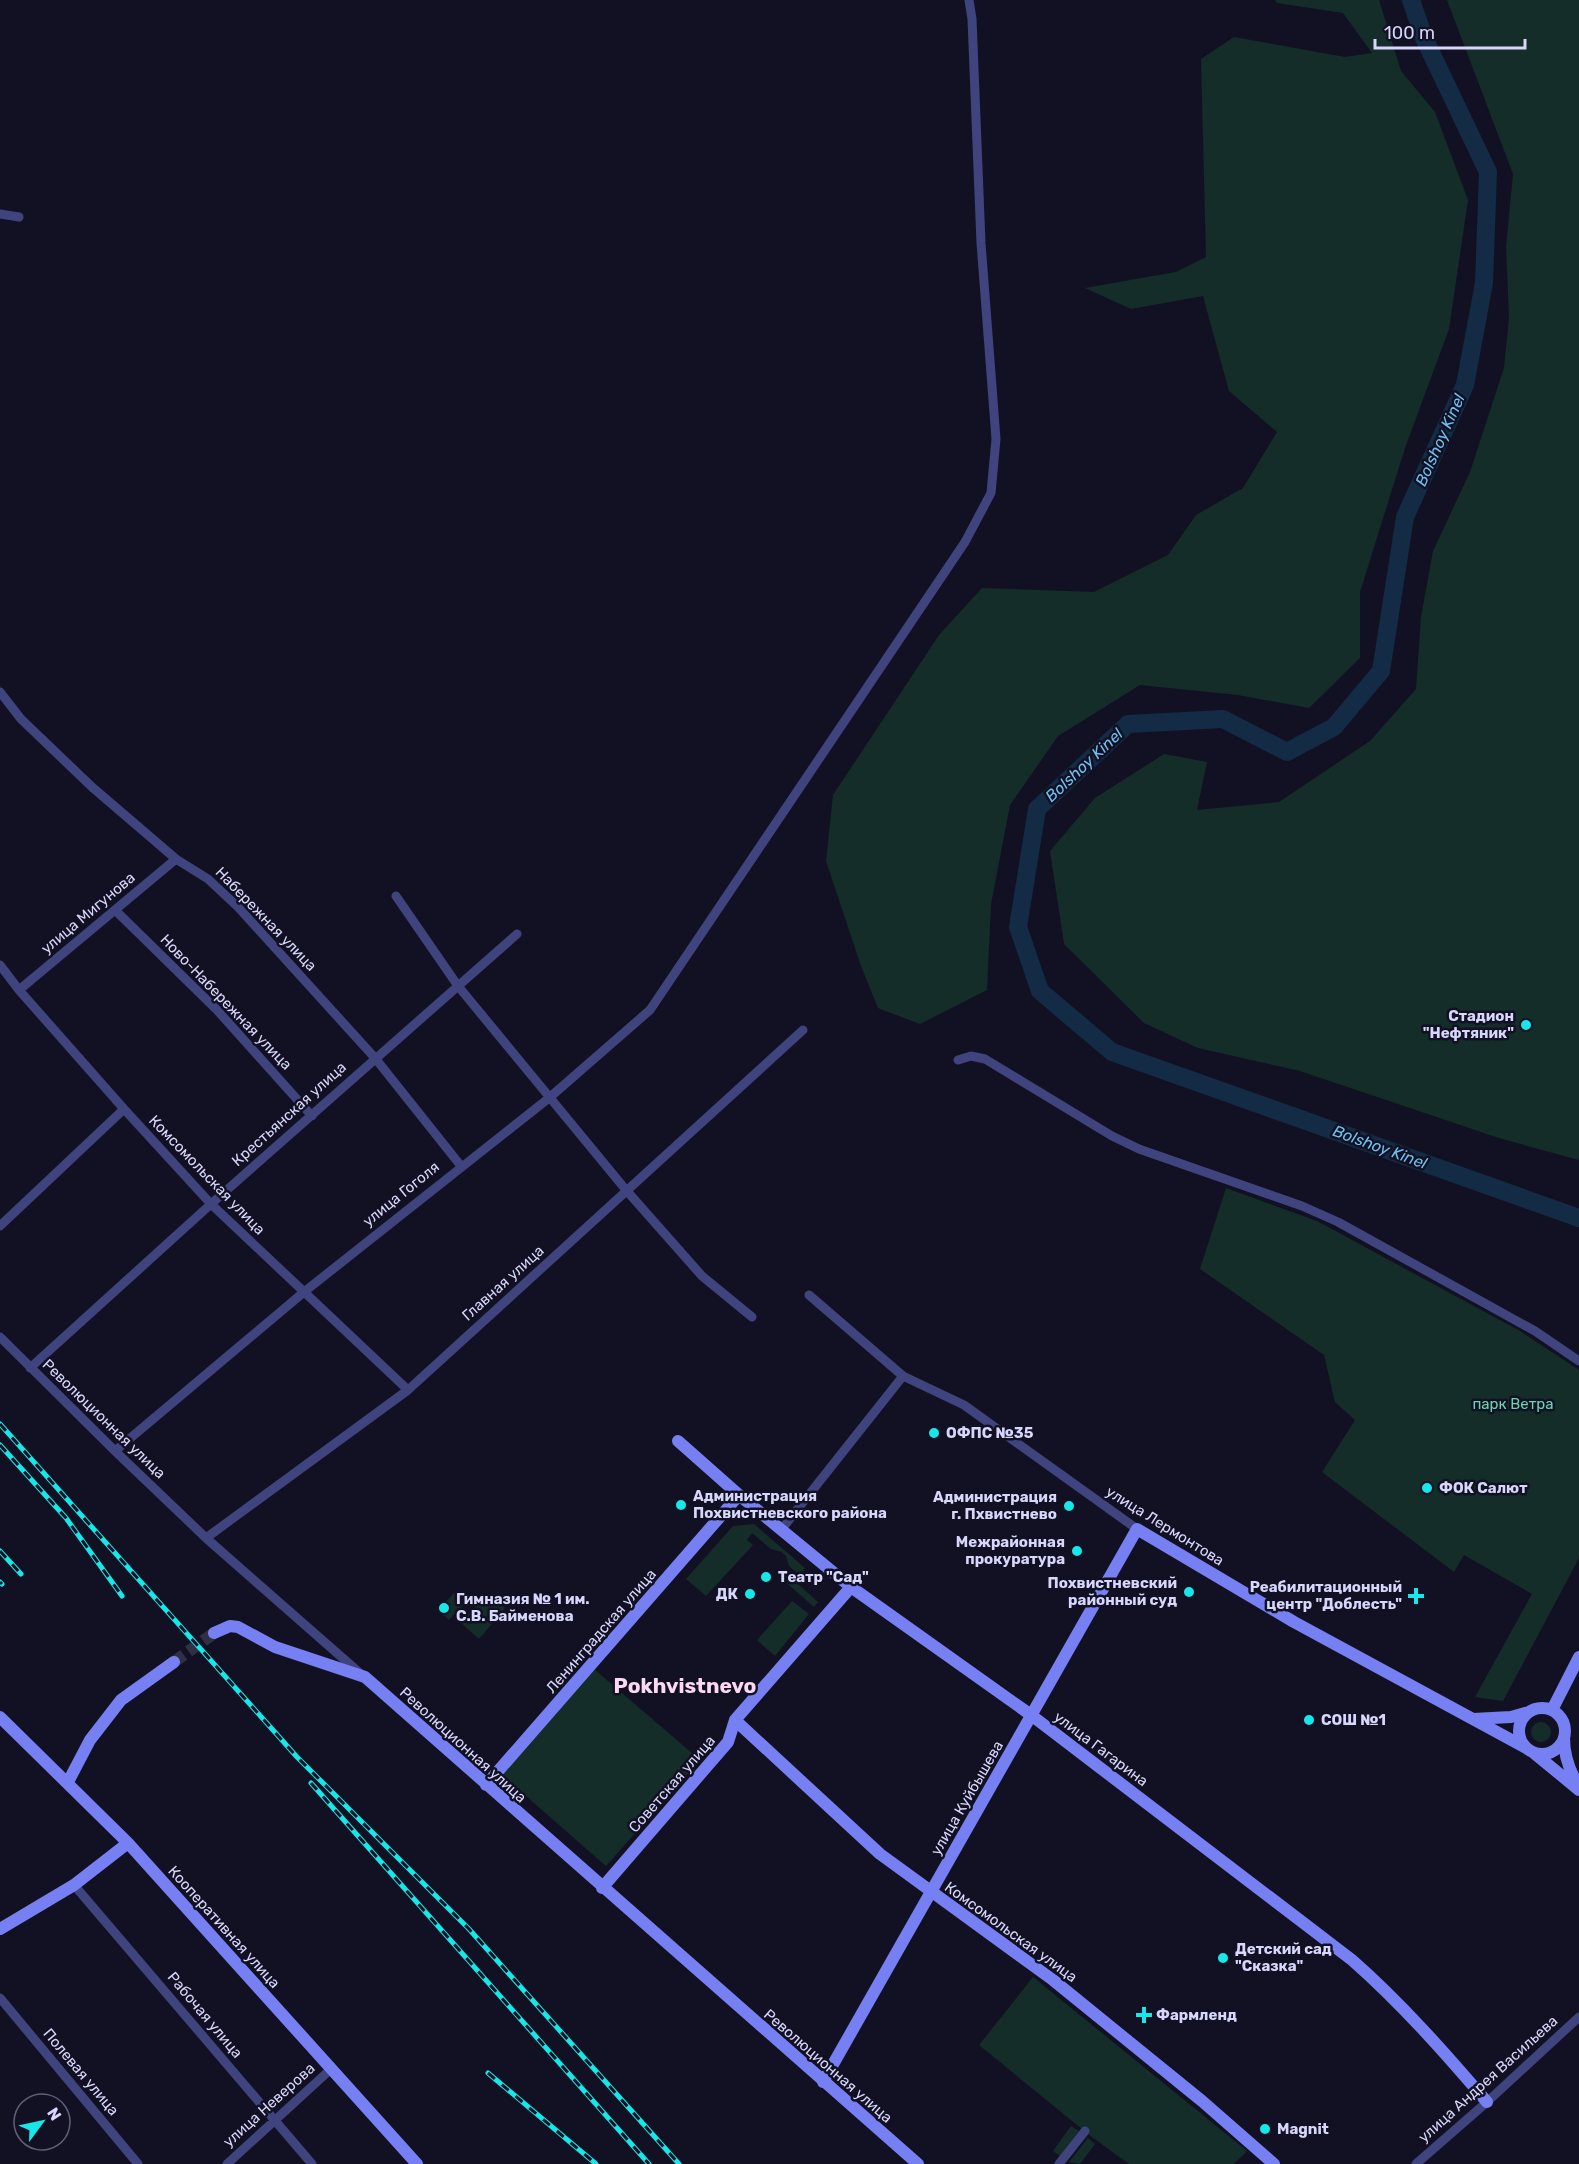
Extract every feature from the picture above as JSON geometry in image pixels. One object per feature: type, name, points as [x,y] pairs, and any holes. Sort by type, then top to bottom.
[{"type":"street","name":"улица Гоголя","points":[[114,1451],[304,1292],[549,1098],[650,1010],[965,542],[990,493],[996,439],[981,243],[972,19],[969,0]]},
{"type":"street","points":[[0,214],[19,217]]},
{"type":"street","name":"Набережная улица","points":[[0,692],[21,719],[92,787],[176,858],[208,879],[238,907],[375,1058],[461,1166]]},
{"type":"street","name":"улица Мигунова","points":[[19,990],[176,858]]},
{"type":"street","points":[[396,896],[458,986],[626,1190],[702,1276],[752,1317]]},
{"type":"street","name":"Ново-Набережная улица","points":[[116,910],[217,1010],[312,1116]]},
{"type":"street","name":"Крестьянская улица","points":[[30,1368],[210,1204],[518,934]]},
{"type":"street","name":"Комсомольская улица","points":[[0,965],[19,990],[210,1204],[408,1390]]},
{"type":"street","name":"Главная улица","points":[[206,1538],[408,1390],[803,1030]]},
{"type":"street","points":[[958,1060],[971,1056],[985,1059],[1121,1141],[1302,1206],[1338,1222],[1535,1331],[1579,1361]]},
{"type":"street","points":[[0,1227],[124,1109]]},
{"type":"street","name":"улица Лермонтова","points":[[809,1295],[903,1376],[964,1405],[1137,1529],[1294,1622],[1531,1751],[1579,1788]]},
{"type":"street","name":"Революционная улица","points":[[0,1337],[114,1451],[206,1538],[918,2164]]},
{"type":"street","points":[[781,1530],[903,1376]]},
{"type":"street","name":"улица Гагарина","points":[[678,1441],[739,1495],[851,1587],[1031,1715],[1376,1980],[1449,2057],[1487,2102]]},
{"type":"street","name":"Ленинградская улица","points":[[486,1785],[739,1495]]},
{"type":"street","name":"улица Куйбышева","points":[[823,2082],[1137,1529]]},
{"type":"street","name":"Советская улица","points":[[602,1888],[728,1742],[735,1720],[851,1587]]},
{"type":"street","points":[[214,1632],[230,1626],[238,1627],[275,1647],[365,1677]]},
{"type":"street","points":[[1552,1710],[1579,1657]]},
{"type":"street","points":[[68,1782],[90,1740],[121,1700],[174,1662]]},
{"type":"street","points":[[1472,1719],[1511,1717],[1537,1708],[1552,1710],[1563,1722],[1564,1753],[1579,1788]]},
{"type":"street","points":[[1529,1712],[1520,1723],[1519,1730],[1523,1744],[1531,1751],[1549,1753],[1556,1750],[1564,1738]]},
{"type":"street","name":"Кооперативная улица","points":[[0,1717],[128,1843],[417,2164]]},
{"type":"street","name":"Комсомольская улица","points":[[735,1720],[880,1854],[1053,1980],[1202,2101],[1274,2164]]},
{"type":"street","points":[[0,1929],[74,1885],[128,1843]]},
{"type":"street","name":"Рабочая улица","points":[[74,1885],[312,2164]]},
{"type":"street","name":"Полевая улица","points":[[0,1998],[138,2164]]},
{"type":"street","name":"улица Андрея Васильева","points":[[1416,2164],[1579,2017]]},
{"type":"street","name":"улица Неверова","points":[[227,2164],[331,2069]]},
{"type":"street","points":[[1059,2164],[1084,2131]]},
{"type":"green space","points":[[1275,0],[1379,0],[1401,71],[1435,112],[1468,200],[1449,329],[1405,448],[1360,592],[1360,658],[1309,708],[1238,695],[1140,685],[1058,736],[1010,805],[991,904],[987,990],[920,1024],[878,1008],[861,966],[826,861],[833,795],[939,635],[982,588],[1094,592],[1168,555],[1196,515],[1243,488],[1277,432],[1229,391],[1203,296],[1131,309],[1085,288],[1176,272],[1206,257],[1201,59],[1234,37],[1345,57],[1372,53],[1343,13],[1277,3]]},
{"type":"green space","points":[[1447,0],[1579,0],[1579,1160],[1499,1138],[1300,1071],[1198,1048],[1144,1023],[1064,944],[1050,851],[1095,798],[1164,754],[1207,762],[1197,810],[1279,802],[1370,741],[1416,689],[1421,617],[1433,551],[1470,472],[1504,368],[1509,318],[1506,247],[1513,174]]},
{"type":"green space","name":"парк Ветра","points":[[1226,1188],[1317,1221],[1520,1331],[1579,1370],[1579,1558],[1503,1701],[1475,1697],[1532,1594],[1464,1555],[1454,1572],[1322,1472],[1355,1420],[1335,1402],[1324,1355],[1200,1269]]},
{"type":"green space","points":[[754,1524],[805,1568],[800,1575],[789,1566],[782,1552],[771,1549],[752,1533],[747,1540],[753,1545],[706,1596],[686,1579],[733,1526]]},
{"type":"green space","points":[[787,1574],[818,1602],[814,1607],[782,1579]]},
{"type":"green space","points":[[457,1590],[468,1600],[449,1620],[438,1610]]},
{"type":"green space","points":[[487,1593],[505,1608],[479,1639],[461,1623]]},
{"type":"green space","points":[[792,1601],[809,1614],[775,1656],[757,1640]]},
{"type":"green space","points":[[594,1669],[700,1760],[606,1866],[502,1775]]},
{"type":"green space","points":[[1541,1722],[1548,1725],[1551,1732],[1548,1739],[1541,1742],[1534,1739],[1531,1732],[1534,1725]]},
{"type":"green space","points":[[1033,1977],[1247,2151],[1234,2164],[1129,2164],[1088,2134],[979,2045]]},
{"type":"green space","points":[[1071,2126],[1079,2131],[1060,2156],[1053,2151]]},
{"type":"green space","points":[[1088,2138],[1095,2144],[1080,2164],[1069,2162]]},
{"type":"waterway","name":"Bolshoy Kinel","points":[[1411,0],[1424,38],[1488,172],[1484,283],[1465,385],[1405,517],[1381,671],[1334,727],[1287,752],[1223,719],[1128,724],[1037,809],[1018,927],[1040,991],[1112,1052],[1579,1218]]},
{"type":"tunnel","points":[[174,1662],[214,1633]]},
{"type":"railway","points":[[0,1424],[297,1757],[469,1929],[679,2164]]},
{"type":"railway","points":[[0,1445],[66,1518],[122,1596]]},
{"type":"railway","points":[[0,1551],[21,1574]]},
{"type":"railway","points":[[311,1783],[649,2164]]},
{"type":"railway","points":[[488,2073],[596,2164]]},
{"type":"place","name":"Стадион \"Нефтяник\"","points":[[1526,1025]]},
{"type":"place","name":"ОФПС №35","points":[[934,1433]]},
{"type":"place","name":"ФОК Салют","points":[[1427,1488]]},
{"type":"place","name":"Администрация Похвистневского района","points":[[681,1505]]},
{"type":"place","name":"Администрация г. Пхвистнево","points":[[1069,1506]]},
{"type":"place","name":"Межрайонная прокуратура","points":[[1077,1551]]},
{"type":"place","name":"Театр \"Сад\"","points":[[766,1577]]},
{"type":"place","name":"Похвистневский районный суд","points":[[1189,1592]]},
{"type":"place","name":"ДК","points":[[750,1594]]},
{"type":"place","name":"Реабилитационный центр \"Доблесть\"","points":[[1416,1596]]},
{"type":"place","name":"Гимназия № 1 им. С.В. Байменова","points":[[444,1608]]},
{"type":"place","name":"СОШ №1","points":[[1309,1720]]},
{"type":"place","name":"Детский сад \"Сказка\"","points":[[1223,1958]]},
{"type":"place","name":"Фармленд","points":[[1144,2015]]},
{"type":"place","name":"Magnit","points":[[1265,2129]]},
{"type":"district","name":"Pokhvistnevo","points":[[685,1685]]}]
